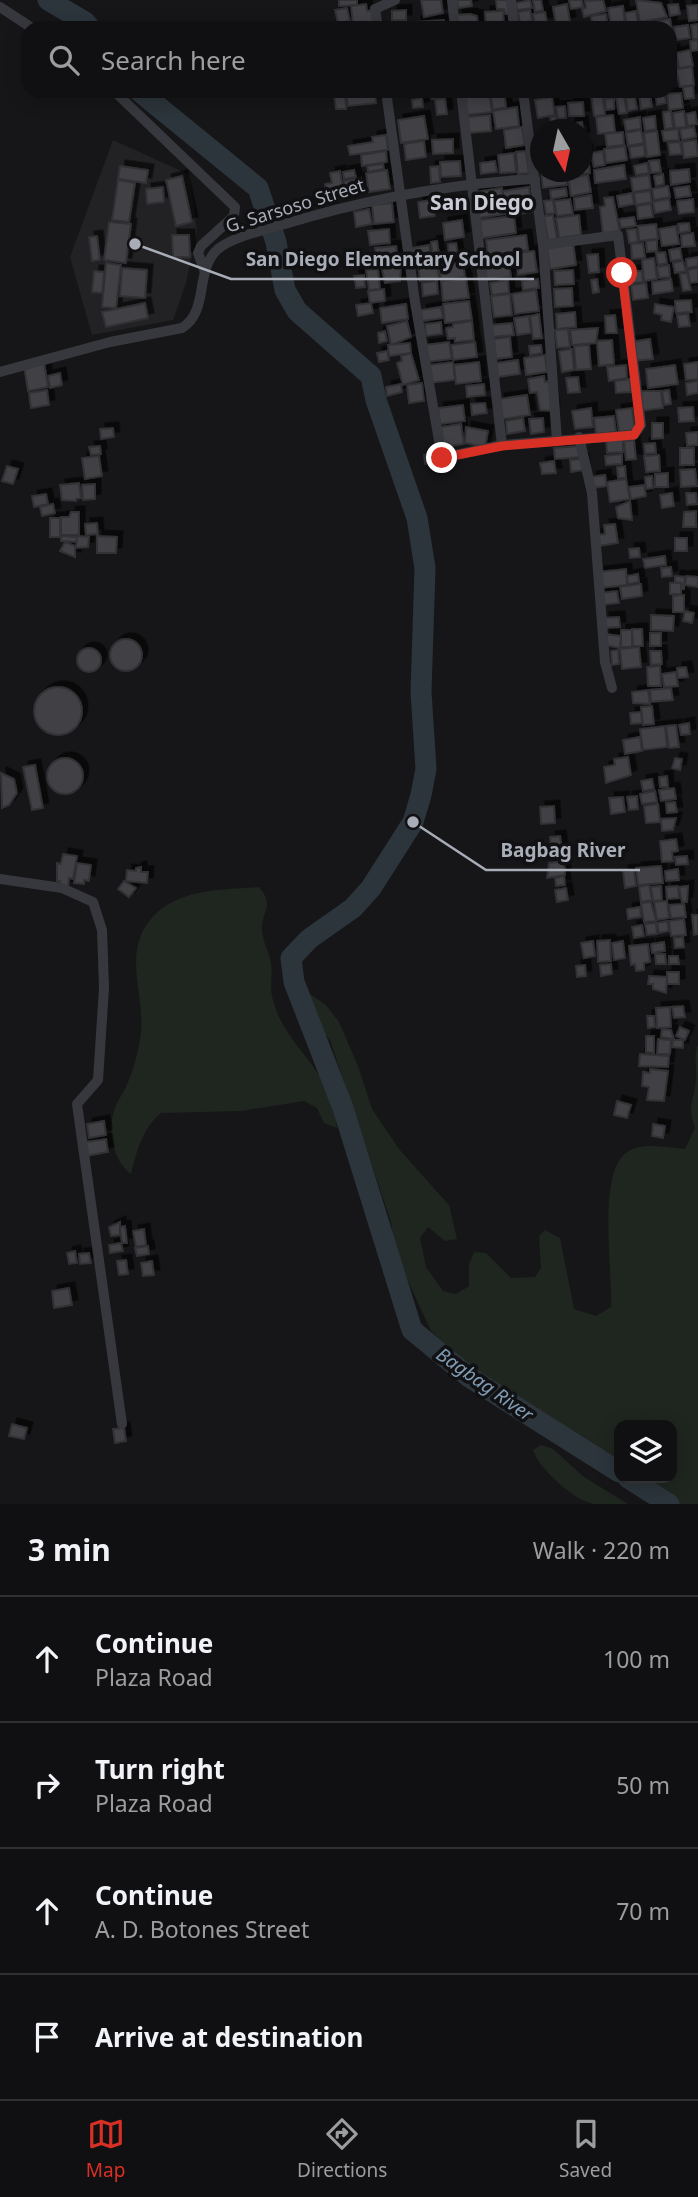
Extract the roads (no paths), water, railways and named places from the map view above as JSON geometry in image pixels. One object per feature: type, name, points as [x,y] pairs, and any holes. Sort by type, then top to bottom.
[{"type":"street","points":[[365,0],[375,9],[376,21]]},
{"type":"street","points":[[375,9],[395,0]]},
{"type":"street","points":[[452,0],[454,21]]},
{"type":"street","points":[[510,0],[513,21]]},
{"type":"street","points":[[0,7],[21,21]]},
{"type":"street","points":[[121,98],[235,207],[234,216],[201,246],[198,253],[205,273]]},
{"type":"street","points":[[387,98],[399,194],[442,458],[502,446],[579,437],[634,435],[640,425],[618,235],[542,245]]},
{"type":"street","points":[[462,98],[502,446]]},
{"type":"street","points":[[524,98],[530,142]]},
{"type":"street","name":"G. Sarsoso Street","points":[[0,372],[110,341],[182,328],[192,322],[198,312],[210,257],[221,246],[258,232],[399,194],[470,183],[530,179]]},
{"type":"street","points":[[535,182],[557,441]]},
{"type":"street","points":[[579,437],[592,493],[605,662],[612,688]]},
{"type":"street","points":[[0,879],[62,888],[93,902],[102,930],[104,988],[98,1080],[77,1104],[122,1424]]},
{"type":"waterway","name":"Bagbag River","points":[[48,0],[83,21]]},
{"type":"waterway","name":"Bagbag River","points":[[148,98],[258,188],[276,242],[285,290],[297,311],[371,376],[376,400],[417,518],[425,568],[421,692],[426,769],[421,795],[413,822],[371,888],[353,908],[309,939],[291,958],[294,982],[343,1108],[412,1330],[469,1377],[614,1469]]},
{"type":"waterway","name":"Bagbag River","points":[[636,1483],[669,1504]]},
{"type":"place","name":"San Diego Elementary School","points":[[135,244]]},
{"type":"place","name":"Bagbag River","points":[[413,822]]},
{"type":"district","name":"San Diego","points":[[482,203]]}]
